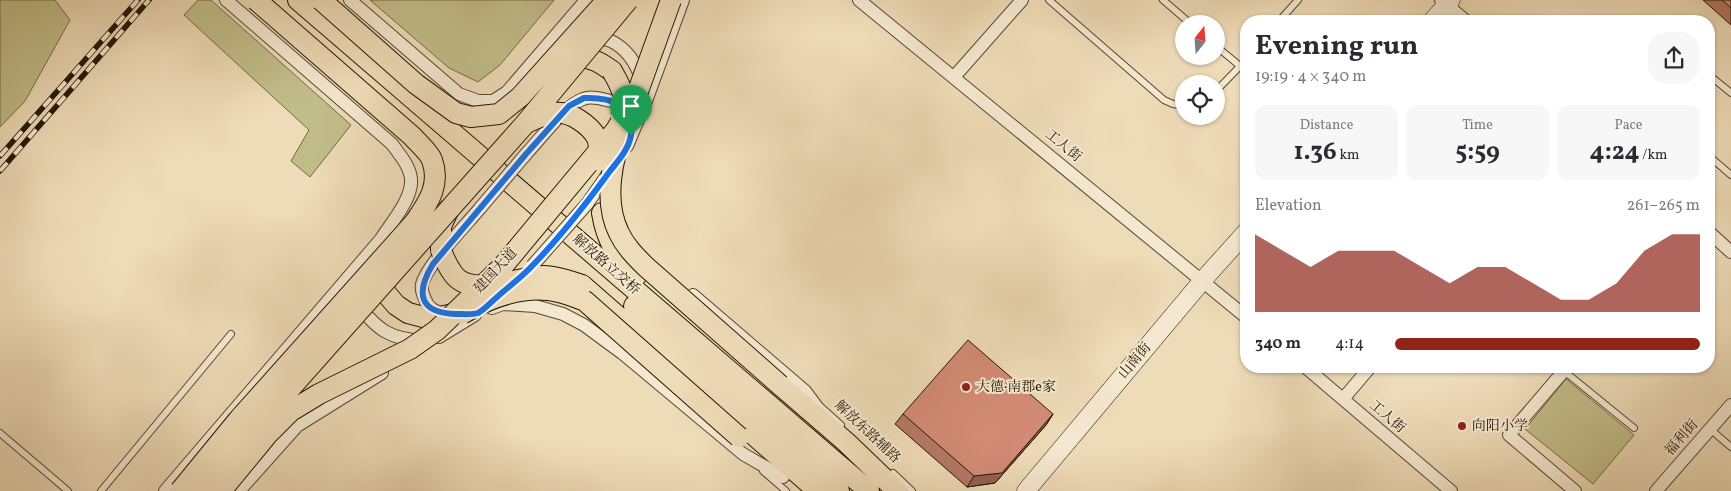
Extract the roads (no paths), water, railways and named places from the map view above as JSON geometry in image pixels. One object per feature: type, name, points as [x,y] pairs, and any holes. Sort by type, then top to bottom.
[{"type":"highway","points":[[180,491],[239,419],[415,222],[430,200],[436,181],[432,159],[412,136],[256,0]]},
{"type":"highway","name":"解放路立交桥","points":[[281,0],[618,292],[839,491]]},
{"type":"highway","name":"解放路立交桥","points":[[298,0],[869,491]]},
{"type":"highway","points":[[321,0],[416,84],[456,113],[471,117],[499,114],[520,97],[551,52],[607,0]]},
{"type":"highway","points":[[198,491],[525,124],[628,0]]},
{"type":"highway","name":"建国大道","points":[[221,491],[268,434],[291,411],[319,394],[434,336],[453,314],[503,266],[625,131],[642,98],[671,0]]},
{"type":"highway","points":[[551,52],[592,58],[612,71],[620,85],[625,104],[625,131]]},
{"type":"highway","points":[[642,98],[612,163],[611,190],[613,213],[618,231],[630,250],[645,266],[780,385],[844,434],[897,491]]},
{"type":"highway","points":[[525,124],[556,112],[569,115],[590,128],[599,144],[602,213],[606,235],[618,258],[634,274],[862,470],[882,491]]},
{"type":"highway","points":[[451,205],[440,226],[440,250],[455,277],[471,284],[487,286],[542,276],[560,278],[582,285],[818,491]]},
{"type":"highway","points":[[386,254],[381,268],[385,292],[396,305],[408,313],[431,319],[453,314]]},
{"type":"highway","points":[[434,336],[472,307],[504,294],[533,290],[558,292],[585,301],[741,446],[785,484],[801,491]]},
{"type":"main road","points":[[1436,15],[1446,2]]},
{"type":"main road","name":"山南街","points":[[1026,491],[1203,280],[1240,239]]},
{"type":"street","points":[[165,491],[381,239],[408,196],[411,179],[406,164],[392,144],[226,0]]},
{"type":"street","points":[[350,0],[459,94],[478,101],[493,101],[507,92],[564,39],[587,36],[610,41],[622,48],[638,68],[642,98]]},
{"type":"street","points":[[551,52],[586,0]]},
{"type":"street","points":[[642,98],[684,0]]},
{"type":"street","name":"工人街","points":[[859,0],[1240,312]]},
{"type":"street","points":[[954,78],[1022,0]]},
{"type":"street","points":[[1446,2],[1460,15]]},
{"type":"street","points":[[619,158],[586,204],[532,266],[479,312],[443,314],[432,310],[426,303],[422,294],[422,286],[433,264],[569,106],[584,98],[612,101],[625,108],[632,123],[625,131],[616,184],[617,202],[621,219],[634,240],[653,261],[805,391],[844,434]]},
{"type":"street","points":[[1715,237],[1731,252]]},
{"type":"street","points":[[355,268],[352,278],[352,295],[372,322],[390,334],[405,339],[434,336]]},
{"type":"street","points":[[239,491],[297,426],[434,336],[479,312],[503,304],[535,306],[563,314],[584,325],[622,352],[741,446]]},
{"type":"street","name":"工人街","points":[[1312,373],[1451,491]]},
{"type":"street","points":[[1344,400],[1365,373]]},
{"type":"street","points":[[1563,373],[1509,435],[1575,491]]},
{"type":"street","name":"福利街","points":[[1656,491],[1731,405]]},
{"type":"lane","points":[[1049,0],[1164,100],[1175,104]]},
{"type":"lane","points":[[1163,0],[1180,15]]},
{"type":"lane","points":[[1284,15],[1298,0]]},
{"type":"lane","points":[[1225,54],[1240,66],[1225,82]]},
{"type":"lane","points":[[1715,80],[1731,93]]},
{"type":"lane","points":[[1715,161],[1731,175]]},
{"type":"lane","points":[[101,491],[231,334]]},
{"type":"lane","points":[[1571,373],[1634,428]]},
{"type":"lane","points":[[1710,429],[1731,447]]},
{"type":"lane","points":[[0,433],[68,491]]},
{"type":"lane","name":"解放东路辅路","points":[[890,471],[912,491]]},
{"type":"railway","points":[[0,156],[138,0]]},
{"type":"railway","points":[[0,171],[149,0]]},
{"type":"place","name":"大德·南郡e家","points":[[966,387]]},
{"type":"place","name":"向阳小学","points":[[1462,426]]}]
